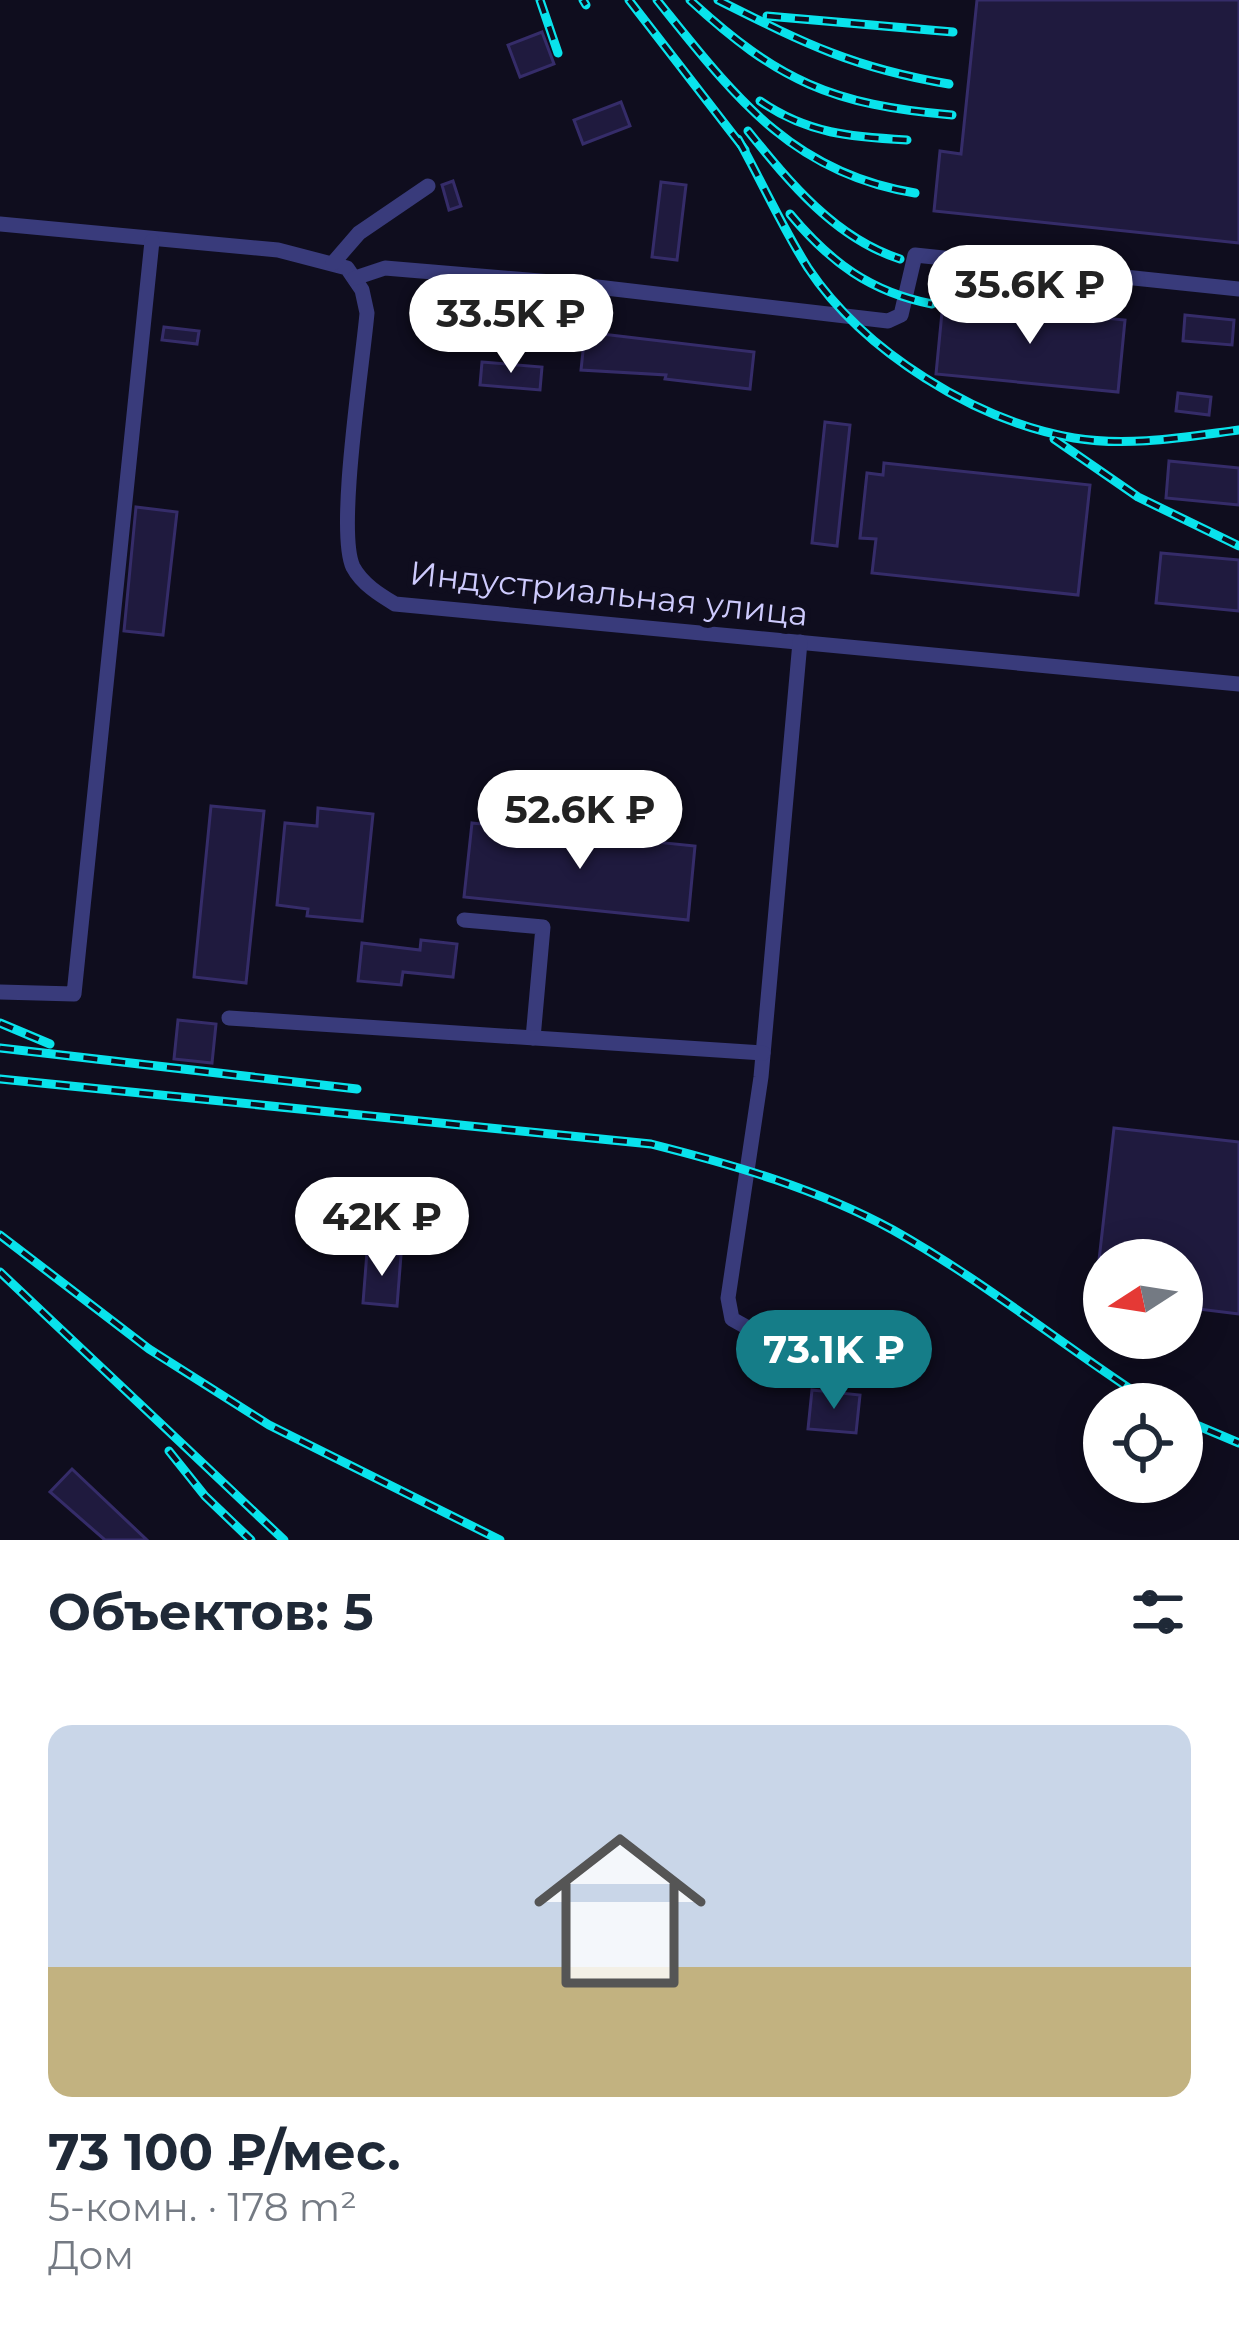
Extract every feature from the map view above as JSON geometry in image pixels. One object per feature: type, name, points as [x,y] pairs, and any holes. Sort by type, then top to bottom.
[{"type":"street","points":[[333,263],[359,233],[428,186]]},
{"type":"street","points":[[0,224],[278,250],[347,268],[355,278],[385,268],[888,321],[901,315],[915,255],[1239,289]]},
{"type":"street","points":[[0,992],[74,994],[152,241]]},
{"type":"street","name":"Индустриальная улица","points":[[355,278],[368,313],[348,529],[352,566],[374,592],[395,604],[1239,684]]},
{"type":"street","points":[[800,642],[763,1053],[728,1298],[733,1319],[805,1360],[856,1365]]},
{"type":"street","points":[[464,920],[543,927],[533,1038]]},
{"type":"street","points":[[229,1018],[763,1053]]},
{"type":"building","points":[[977,0],[1239,0],[1239,243],[934,211],[940,151],[961,154]]},
{"type":"building","points":[[542,32],[554,64],[520,77],[508,45]]},
{"type":"building","points":[[621,102],[630,126],[583,144],[574,120]]},
{"type":"building","points":[[453,181],[461,206],[449,210],[442,185]]},
{"type":"building","points":[[661,182],[686,185],[677,260],[652,257]]},
{"type":"building","points":[[486,301],[548,306],[546,337],[483,332]]},
{"type":"building","points":[[943,302],[1125,320],[1118,392],[936,374]]},
{"type":"building","points":[[1185,315],[1234,320],[1232,345],[1183,341]]},
{"type":"building","points":[[164,327],[199,331],[197,344],[162,340]]},
{"type":"building","points":[[585,332],[754,352],[750,389],[665,379],[666,375],[581,370]]},
{"type":"building","points":[[482,362],[542,367],[540,390],[480,385]]},
{"type":"building","points":[[1178,393],[1211,397],[1209,415],[1176,411]]},
{"type":"building","points":[[825,422],[850,425],[837,546],[812,543]]},
{"type":"building","points":[[1169,461],[1239,468],[1239,505],[1166,498]]},
{"type":"building","points":[[884,463],[1090,485],[1078,595],[872,573],[876,539],[860,538],[867,473],[883,475]]},
{"type":"building","points":[[136,507],[177,512],[163,635],[124,631]]},
{"type":"building","points":[[1161,553],[1239,560],[1239,611],[1156,603]]},
{"type":"building","points":[[211,806],[264,811],[246,983],[194,977]]},
{"type":"building","points":[[318,808],[373,814],[362,921],[307,916],[308,909],[277,905],[285,823],[317,826]]},
{"type":"building","points":[[472,823],[695,846],[688,920],[464,897]]},
{"type":"building","points":[[421,940],[457,944],[453,977],[403,972],[401,985],[358,981],[362,943],[420,950]]},
{"type":"building","points":[[178,1020],[216,1024],[212,1063],[174,1059]]},
{"type":"building","points":[[1114,1128],[1239,1142],[1239,1314],[1203,1310],[1203,1239],[1101,1239]]},
{"type":"building","points":[[367,1252],[401,1255],[397,1306],[363,1303]]},
{"type":"building","points":[[812,1390],[860,1395],[856,1433],[808,1429]]},
{"type":"building","points":[[72,1469],[147,1540],[105,1540],[50,1492]]},
{"type":"railway","points":[[540,0],[558,53]]},
{"type":"railway","points":[[583,0],[586,5]]},
{"type":"railway","points":[[629,0],[745,150]]},
{"type":"railway","points":[[657,0],[739,97],[798,148],[871,183],[915,193]]},
{"type":"railway","points":[[690,0],[751,51],[809,84],[873,104],[952,115]]},
{"type":"railway","points":[[718,0],[830,52],[949,84]]},
{"type":"railway","points":[[767,16],[953,32]]},
{"type":"railway","points":[[760,101],[795,121],[830,132],[907,140]]},
{"type":"railway","points":[[748,131],[797,189],[834,223],[900,259]]},
{"type":"railway","points":[[738,139],[808,268],[831,299],[859,328],[925,378],[999,416],[1074,438],[1136,441],[1239,430]]},
{"type":"railway","points":[[790,214],[820,247],[870,283],[932,304]]},
{"type":"railway","points":[[1054,439],[1138,497],[1239,546]]},
{"type":"railway","points":[[0,1023],[50,1044]]},
{"type":"railway","points":[[0,1048],[357,1089]]},
{"type":"railway","points":[[0,1079],[651,1144],[775,1180],[864,1215],[960,1271],[1123,1383]]},
{"type":"railway","points":[[0,1235],[149,1349],[269,1425],[500,1540]]},
{"type":"railway","points":[[0,1272],[284,1540]]},
{"type":"railway","points":[[1203,1428],[1239,1443]]},
{"type":"railway","points":[[169,1451],[205,1496],[251,1540]]}]
